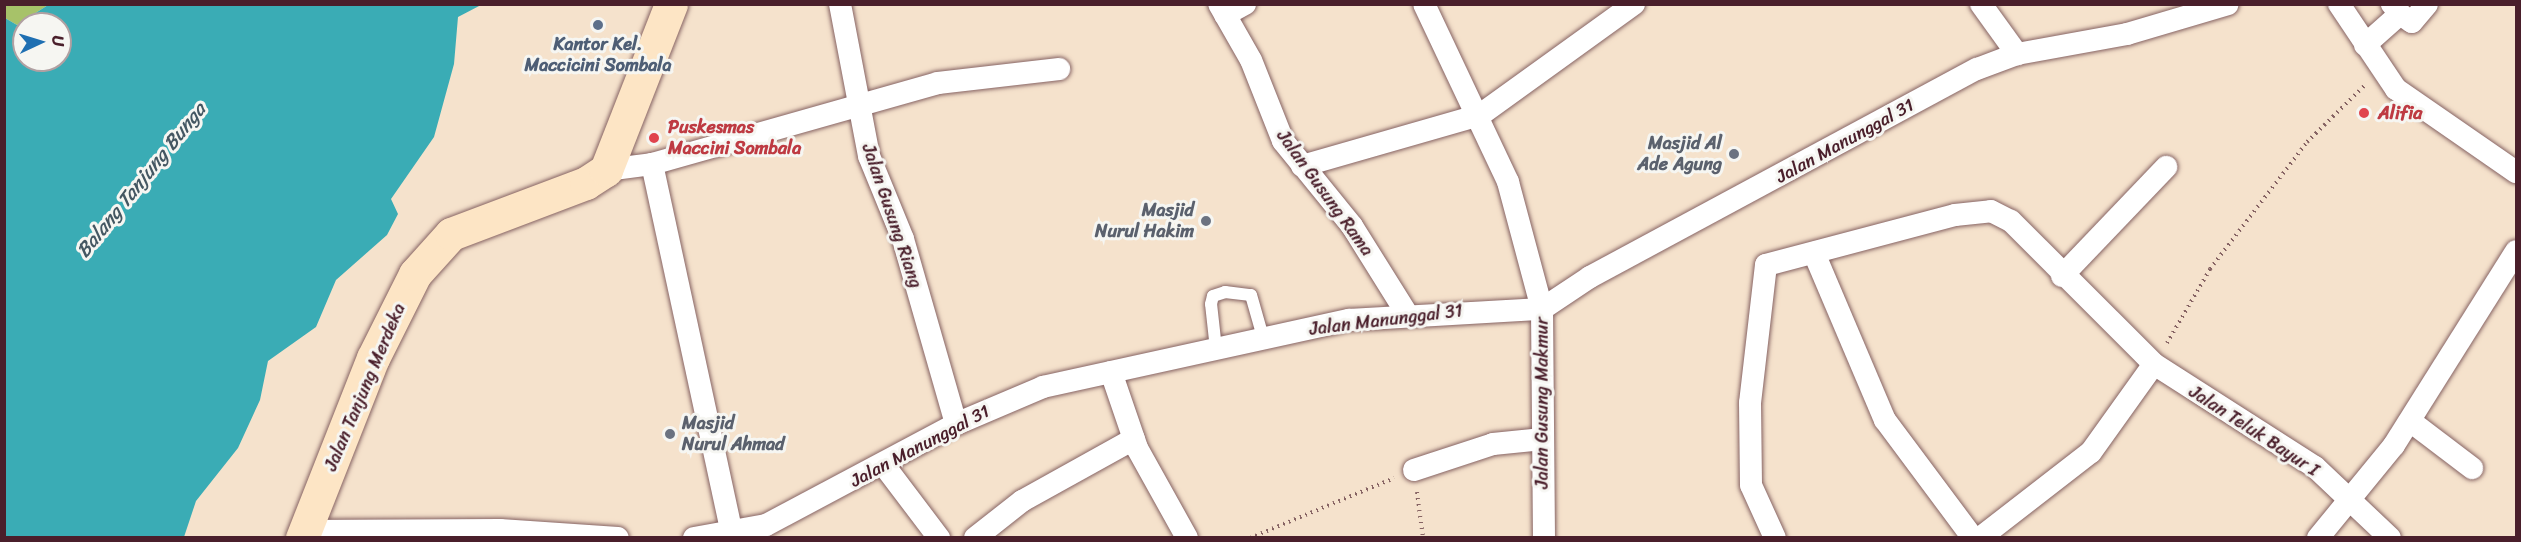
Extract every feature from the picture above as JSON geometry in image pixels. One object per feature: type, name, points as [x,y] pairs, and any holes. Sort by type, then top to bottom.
[{"type":"street","points":[[671,4],[606,170],[652,164],[938,83],[1059,69]]},
{"type":"street","name":"Jalan Gusung Riang","points":[[840,4],[856,105],[869,156],[903,239],[956,424]]},
{"type":"street","points":[[1222,10],[1245,4]]},
{"type":"street","name":"Jalan Gusung Makmur","points":[[1424,4],[1480,115],[1508,182],[1542,309],[1543,439],[1538,537]]},
{"type":"street","points":[[1302,166],[1480,115],[1634,4]]},
{"type":"street","points":[[1981,4],[2017,54]]},
{"type":"street","name":"Jalan Manunggal 31","points":[[694,537],[732,535],[776,520],[956,424],[1042,387],[1263,337],[1407,314],[1542,309],[1590,277],[1937,90],[2017,54],[2169,14],[2228,4]]},
{"type":"street","points":[[2339,4],[2380,71],[2412,104],[2517,172]]},
{"type":"street","points":[[2365,45],[2396,9],[2412,22],[2427,4]]},
{"type":"street","name":"Jalan Gusung Rama","points":[[1222,10],[1251,60],[1283,141],[1358,233],[1407,314]]},
{"type":"street","points":[[652,164],[732,535]]},
{"type":"street","points":[[2062,276],[2166,167]]},
{"type":"street","name":"Jalan Tanjung Merdeka","points":[[303,534],[373,358],[432,250],[451,234],[586,183],[606,170]]},
{"type":"street","name":"Jalan Teluk Bayur I","points":[[1775,537],[1751,485],[1750,403],[1761,292],[1770,260],[1814,253],[1955,215],[1991,211],[2011,221],[2062,276],[2154,364],[2295,453],[2390,537]]},
{"type":"street","points":[[2318,537],[2350,501],[2410,421],[2517,251]]},
{"type":"street","points":[[1814,253],[1885,420],[1973,537]]},
{"type":"street","points":[[1980,537],[2091,452],[2154,364]]},
{"type":"street","points":[[1111,372],[1134,439],[1186,537]]},
{"type":"street","points":[[2410,421],[2472,468]]},
{"type":"street","points":[[975,537],[1022,501],[1134,439]]},
{"type":"street","points":[[1414,470],[1493,444],[1543,439]]},
{"type":"street","points":[[883,464],[939,537]]},
{"type":"street","points":[[303,534],[500,530],[618,537]]},
{"type":"lane","points":[[1215,349],[1211,304],[1214,296],[1225,291],[1251,296],[1263,337]]},
{"type":"path","points":[[2154,364],[2210,269],[2300,151],[2380,71]]},
{"type":"path","points":[[1250,537],[1414,470],[1423,537]]},
{"type":"green space","points":[[5,5],[48,5],[37,12],[12,12],[12,22],[5,18]]},
{"type":"water","name":"Balang Tanjung Bunga","points":[[48,5],[481,5],[458,17],[454,64],[434,137],[391,199],[398,214],[387,235],[336,280],[316,327],[268,361],[260,400],[238,448],[196,501],[184,537],[5,537],[5,18],[12,22],[12,72],[72,72],[72,12],[37,12]]},
{"type":"place","name":"Kantor Kel. Maccicini Sombala","points":[[598,25]]},
{"type":"place","name":"Alifia","points":[[2364,113]]},
{"type":"place","name":"Puskesmas Maccini Sombala","points":[[654,138]]},
{"type":"place","name":"Masjid Al Ade Agung","points":[[1734,154]]},
{"type":"place","name":"Masjid Nurul Hakim","points":[[1206,221]]},
{"type":"place","name":"Masjid Nurul Ahmad","points":[[670,434]]}]
